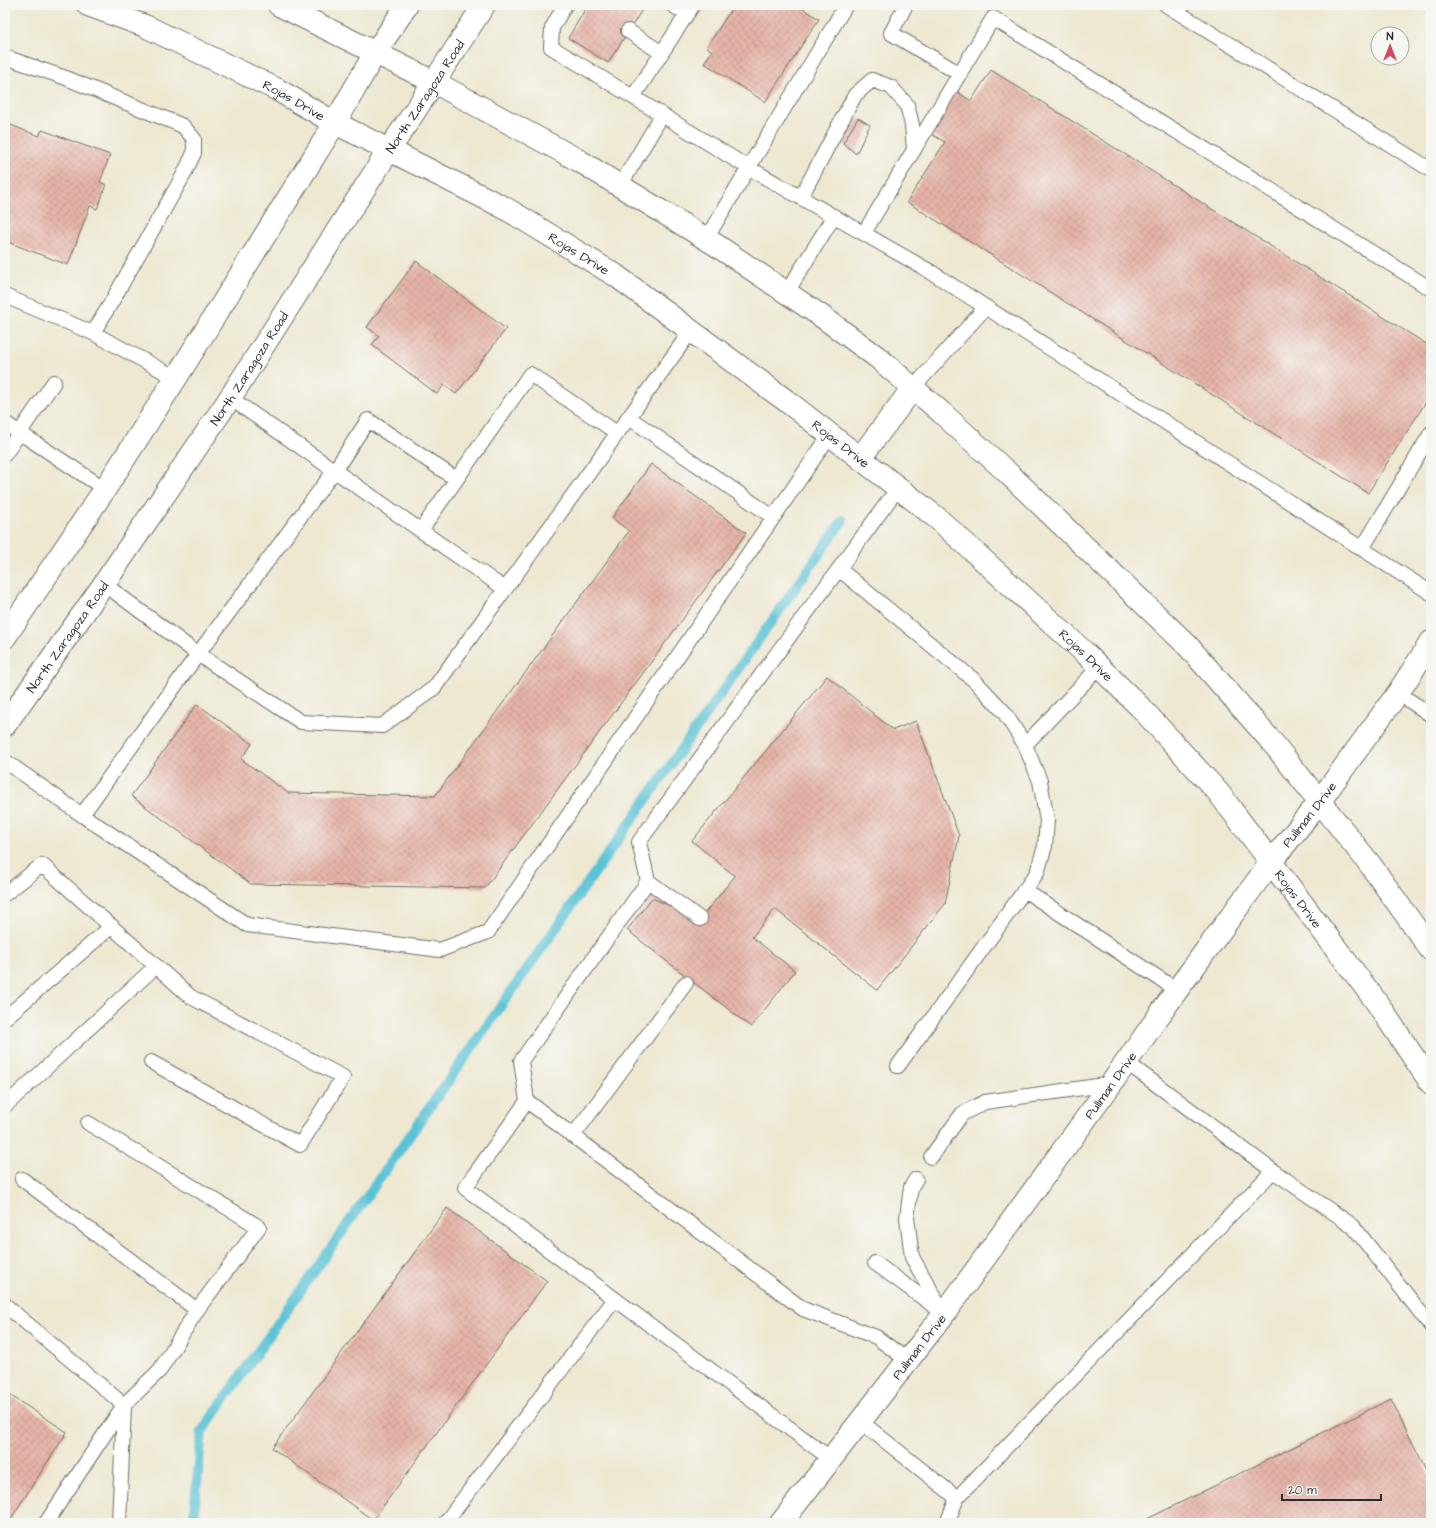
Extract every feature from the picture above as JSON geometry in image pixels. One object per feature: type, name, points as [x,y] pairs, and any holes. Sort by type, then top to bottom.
[{"type":"main road","name":"Rojas Drive","points":[[88,5],[145,26],[276,89],[336,123],[505,208],[615,275],[788,402],[937,518],[1099,667],[1141,708],[1218,792],[1375,1000],[1431,1083]]},
{"type":"main road","points":[[279,5],[434,82],[578,160],[706,239],[787,292],[871,353],[1010,474],[1187,645],[1272,742],[1368,863],[1431,950]]},
{"type":"main road","points":[[5,638],[105,489],[176,378],[336,123],[374,53],[407,5]]},
{"type":"main road","name":"North Zaragoza Road","points":[[5,725],[104,584],[230,398],[484,5]]},
{"type":"main road","points":[[860,458],[913,388]]},
{"type":"main road","name":"Pullman Drive","points":[[781,1523],[944,1314],[1111,1084],[1177,990],[1271,862],[1319,802],[1398,693],[1431,642]]},
{"type":"lane","points":[[565,5],[552,28],[551,47],[749,168],[864,232],[931,272],[1431,593]]},
{"type":"lane","points":[[633,97],[690,10],[672,5]]},
{"type":"lane","points":[[706,239],[846,5]]},
{"type":"lane","points":[[906,5],[890,34],[960,74]]},
{"type":"lane","points":[[1166,5],[1431,170]]},
{"type":"lane","points":[[864,232],[993,18],[1431,289]]},
{"type":"lane","points":[[628,31],[662,53]]},
{"type":"lane","points":[[5,57],[66,78],[183,126],[194,138],[194,153],[183,176],[93,333]]},
{"type":"lane","points":[[801,197],[855,94],[872,80],[892,87],[907,105],[912,125],[914,150]]},
{"type":"lane","points":[[620,186],[662,115]]},
{"type":"lane","points":[[787,292],[834,216]]},
{"type":"lane","points":[[5,296],[93,333],[176,378]]},
{"type":"lane","points":[[913,388],[986,307]]},
{"type":"lane","points":[[104,584],[198,654],[301,722],[382,726],[434,688],[616,433],[691,331]]},
{"type":"lane","points":[[421,530],[530,374],[616,433]]},
{"type":"lane","points":[[5,454],[54,382]]},
{"type":"lane","points":[[230,398],[505,589]]},
{"type":"lane","points":[[628,417],[773,517]]},
{"type":"lane","points":[[82,815],[198,654],[335,470],[368,420],[456,479]]},
{"type":"lane","points":[[5,423],[105,489]]},
{"type":"lane","points":[[1362,549],[1431,433]]},
{"type":"lane","points":[[5,761],[82,815],[247,925],[440,950],[488,932],[830,435]]},
{"type":"lane","points":[[700,919],[648,881],[639,842],[898,488]]},
{"type":"lane","points":[[839,568],[975,681],[1004,712],[1025,745],[1040,781],[1047,820],[1045,846],[1037,873],[931,1018],[898,1066]]},
{"type":"lane","points":[[1025,745],[1099,667]]},
{"type":"lane","points":[[1398,693],[1431,715]]},
{"type":"lane","points":[[5,894],[42,865],[191,997],[344,1077],[300,1145],[151,1062]]},
{"type":"lane","points":[[648,881],[521,1061],[527,1101],[465,1188],[831,1459]]},
{"type":"lane","points":[[1024,890],[1177,990]]},
{"type":"lane","points":[[5,1018],[112,926]]},
{"type":"lane","points":[[5,1106],[156,966]]},
{"type":"lane","points":[[573,1136],[686,983]]},
{"type":"lane","points":[[1126,1062],[1273,1171],[1352,1226],[1431,1326]]},
{"type":"lane","points":[[931,1157],[962,1114],[984,1102],[1111,1084]]},
{"type":"lane","points":[[527,1101],[803,1309],[876,1337],[908,1360]]},
{"type":"lane","points":[[46,1523],[124,1405],[160,1370],[197,1310],[259,1227],[88,1123]]},
{"type":"lane","points":[[947,1523],[957,1498],[1273,1171]]},
{"type":"lane","points":[[22,1179],[197,1310]]},
{"type":"lane","points":[[916,1179],[911,1187],[906,1218],[912,1257],[944,1314]]},
{"type":"lane","points":[[875,1263],[944,1314]]},
{"type":"lane","points":[[445,1523],[615,1299]]},
{"type":"lane","points":[[5,1305],[124,1405]]},
{"type":"lane","points":[[120,1523],[124,1405]]},
{"type":"lane","points":[[860,1421],[957,1498]]},
{"type":"building","points":[[588,5],[645,5],[608,63],[568,38]]},
{"type":"building","points":[[734,5],[797,5],[819,19],[765,102],[704,63],[712,51],[707,47]]},
{"type":"building","points":[[991,70],[1431,347],[1431,394],[1368,493],[907,202],[945,142],[931,134],[955,90],[971,101]]},
{"type":"building","points":[[858,118],[870,125],[856,154],[843,143]]},
{"type":"building","points":[[8,124],[39,136],[42,130],[110,155],[100,182],[106,185],[97,209],[90,206],[68,265],[5,241],[5,133]]},
{"type":"building","points":[[416,261],[506,329],[456,394],[444,385],[437,394],[372,345],[379,336],[367,327]]},
{"type":"building","points":[[651,464],[746,533],[485,888],[251,884],[131,796],[197,704],[252,744],[241,759],[288,793],[435,796],[629,531],[612,518]]},
{"type":"building","points":[[827,676],[893,730],[916,721],[959,836],[945,904],[877,990],[775,909],[752,937],[795,971],[751,1027],[627,930],[652,898],[700,919],[735,876],[692,841]]},
{"type":"building","points":[[447,1208],[547,1281],[373,1520],[272,1448]]},
{"type":"building","points":[[5,1392],[67,1432],[8,1523],[5,1523]]},
{"type":"building","points":[[1391,1399],[1431,1480],[1431,1523],[1139,1523]]},
{"type":"waterway","points":[[193,1523],[202,1431],[843,520]]}]
